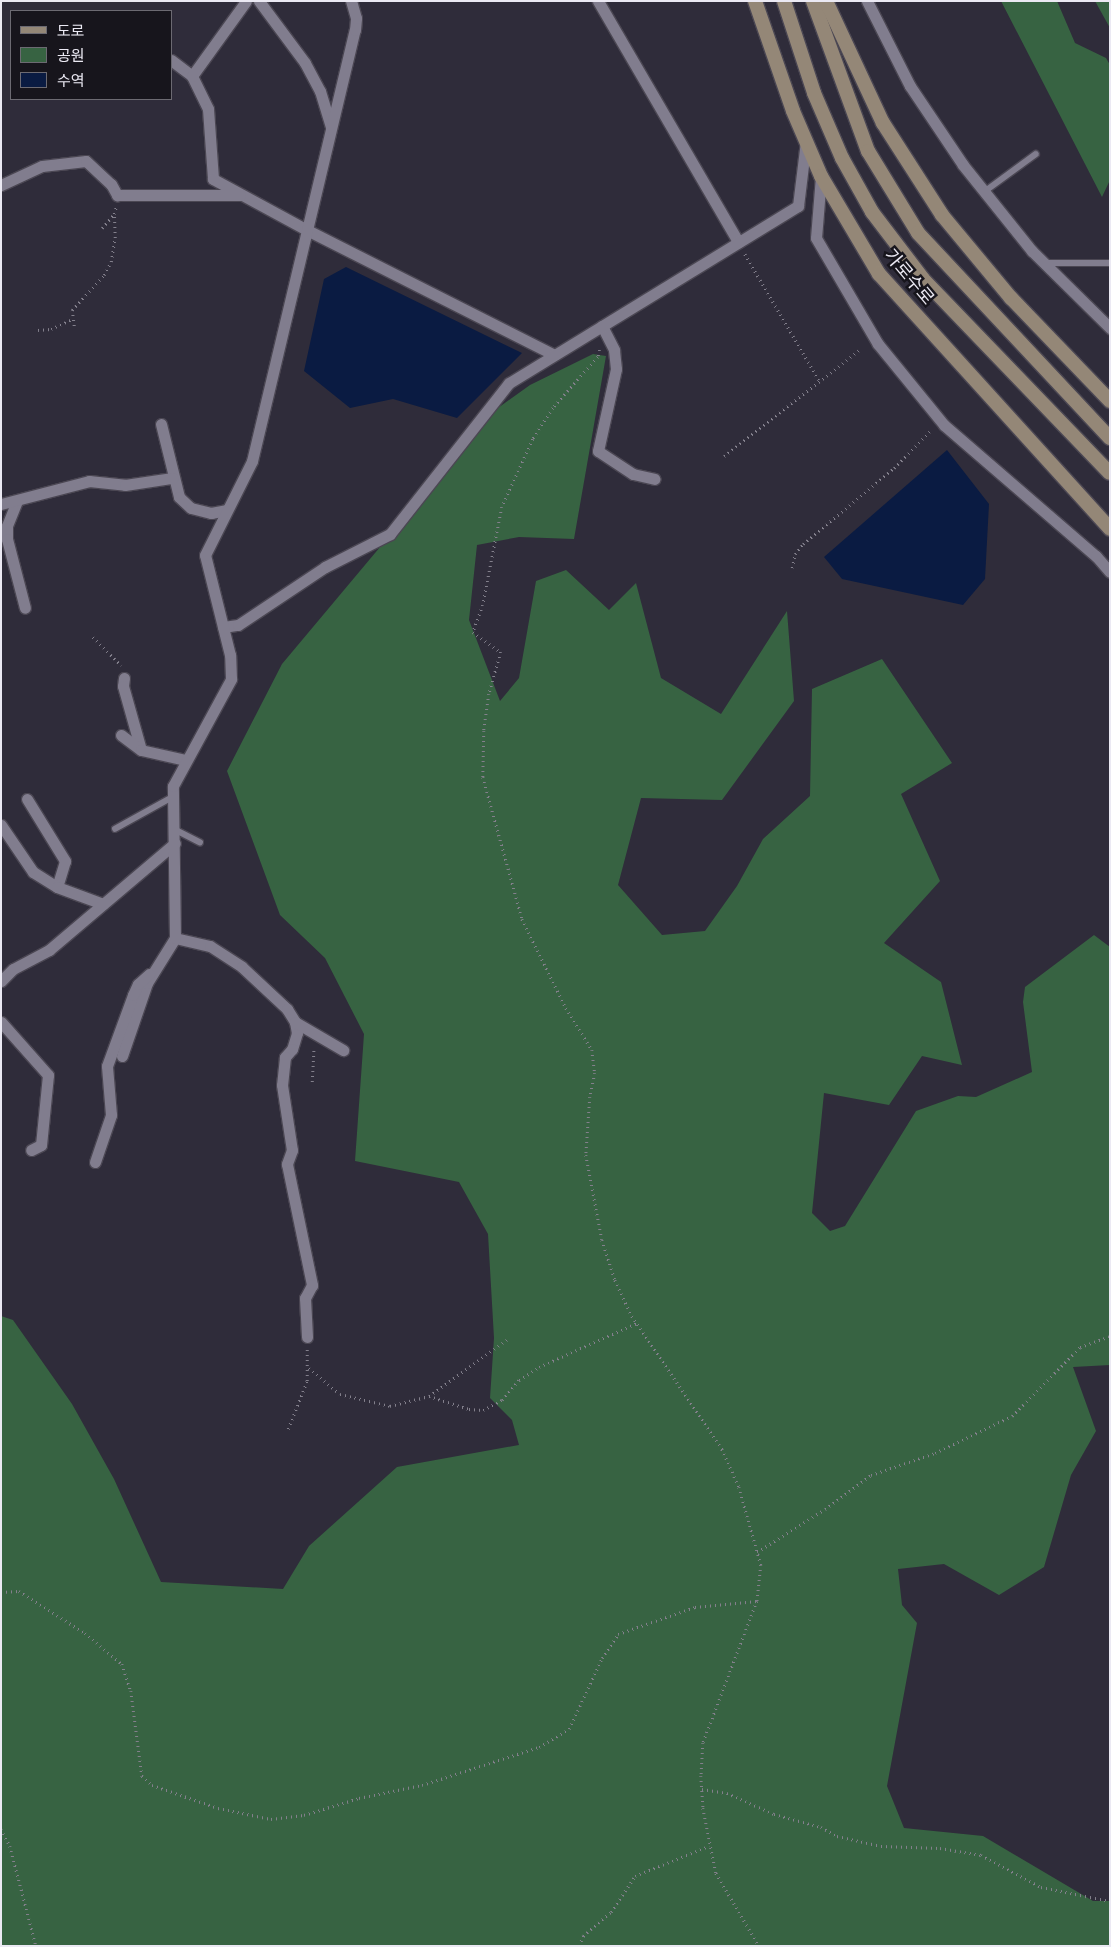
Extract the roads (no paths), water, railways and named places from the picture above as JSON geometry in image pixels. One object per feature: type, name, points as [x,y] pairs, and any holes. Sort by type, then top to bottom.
[{"type":"main road","name":"가로수로","points":[[755,1],[806,141],[821,176],[879,274],[1110,529]]},
{"type":"main road","name":"가로수로","points":[[784,1],[814,93],[842,158],[872,212],[923,279],[1110,473]]},
{"type":"main road","name":"가로수로","points":[[813,1],[868,151],[918,234],[1110,438]]},
{"type":"main road","points":[[826,1],[883,123],[942,215],[1011,298],[1110,401]]},
{"type":"street","points":[[192,76],[246,1]]},
{"type":"street","points":[[259,1],[305,64],[320,91],[332,128]]},
{"type":"street","points":[[122,1056],[147,982],[175,938],[176,830],[171,798],[176,774],[231,679],[230,655],[205,554],[252,462],[355,30],[356,18],[351,1]]},
{"type":"street","points":[[598,1],[738,242]]},
{"type":"street","points":[[867,1],[910,86],[984,192],[1046,263],[1110,328]]},
{"type":"street","points":[[172,61],[192,76],[208,109],[213,179],[306,230],[554,355]]},
{"type":"street","points":[[223,627],[238,625],[325,567],[390,534],[491,402],[509,384],[554,355],[604,330],[738,242],[798,206],[806,141]]},
{"type":"street","points":[[1,186],[42,166],[86,161],[111,184],[117,195],[242,195]]},
{"type":"street","points":[[821,176],[816,238],[878,344],[940,421],[1096,556],[1110,572]]},
{"type":"street","points":[[604,330],[614,350],[616,368],[598,451],[633,474],[654,479]]},
{"type":"street","points":[[161,424],[172,478],[179,497],[191,508],[211,513],[226,510]]},
{"type":"street","points":[[1,504],[89,482],[125,485],[172,478]]},
{"type":"street","points":[[17,501],[7,526],[7,538],[25,608]]},
{"type":"street","points":[[124,678],[123,686],[141,750]]},
{"type":"street","points":[[121,735],[141,750],[185,760]]},
{"type":"street","points":[[27,799],[64,860],[57,887]]},
{"type":"street","points":[[1,825],[33,872],[57,887],[103,904]]},
{"type":"street","points":[[1,982],[12,969],[49,950],[175,843]]},
{"type":"street","points":[[175,938],[210,946],[242,967],[287,1009],[295,1022],[297,1033],[292,1049],[285,1057],[282,1084],[292,1150],[287,1164],[312,1285],[305,1298],[307,1337]]},
{"type":"street","points":[[95,1162],[111,1115],[107,1066],[138,984],[155,971]]},
{"type":"street","points":[[1,1022],[48,1075],[40,1145],[31,1150]]},
{"type":"street","points":[[295,1022],[342,1050]]},
{"type":"lane","points":[[984,192],[1036,154]]},
{"type":"lane","points":[[1046,263],[1110,263]]},
{"type":"lane","points":[[115,829],[171,798]]},
{"type":"lane","points":[[176,830],[200,842]]},
{"type":"water","points":[[346,267],[522,353],[457,418],[393,399],[350,408],[304,371],[324,279]]},
{"type":"water","points":[[947,450],[989,504],[985,579],[963,605],[842,579],[824,557]]}]
